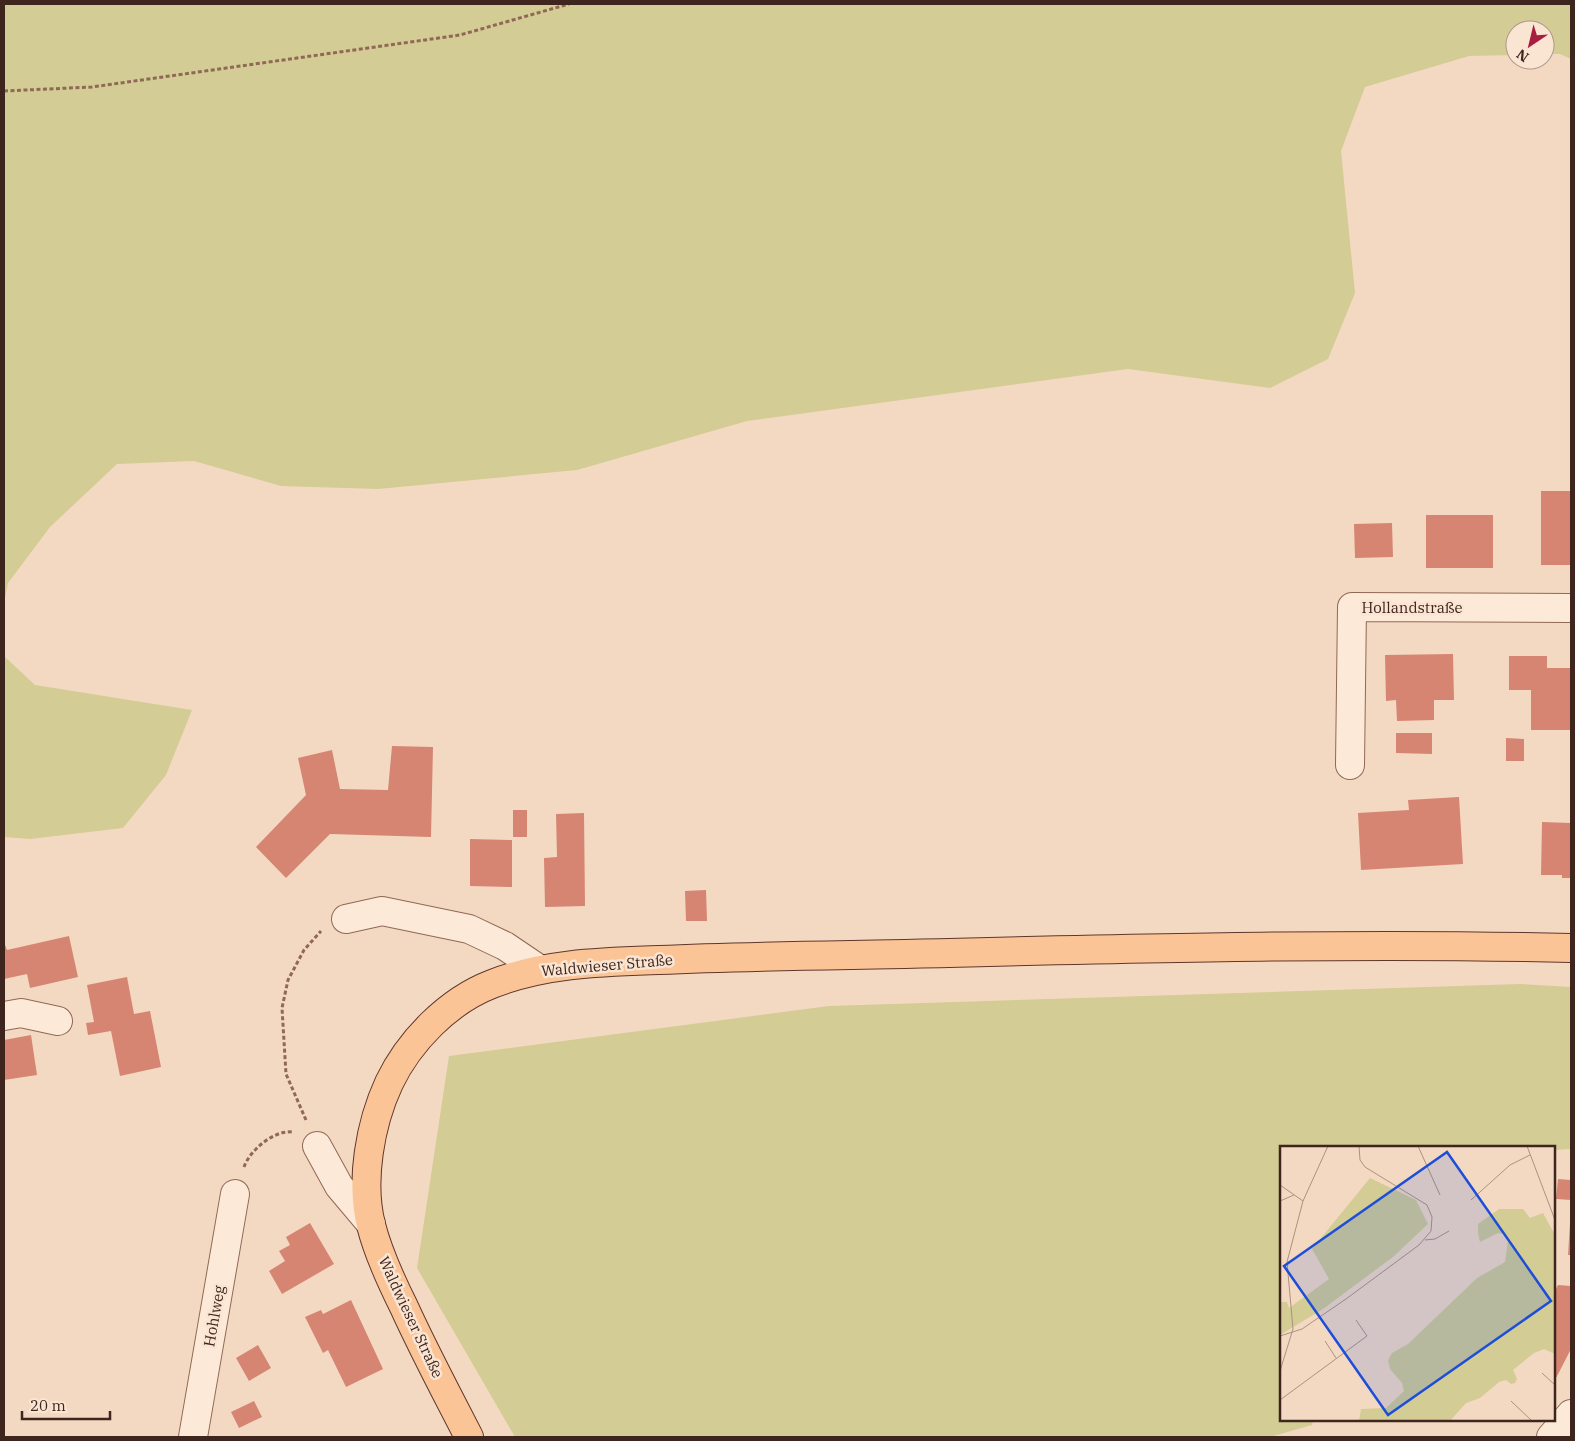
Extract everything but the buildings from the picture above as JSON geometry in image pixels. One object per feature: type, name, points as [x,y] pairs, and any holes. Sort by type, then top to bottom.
[{"type":"main road","name":"Waldwieser Straße","points":[[469,1437],[388,1273],[370,1224],[367,1188],[370,1149],[377,1116],[390,1082],[410,1049],[432,1024],[461,1000],[490,984],[539,969],[603,962],[710,958],[1324,944],[1571,948]]},
{"type":"street","name":"Hollandstraße","points":[[1350,765],[1352,607],[1571,608]]},
{"type":"street","points":[[346,919],[382,911],[470,929],[505,946],[539,969]]},
{"type":"street","points":[[4,1016],[21,1013],[58,1020]]},
{"type":"street","points":[[314,1140],[339,1186],[370,1224]]},
{"type":"street","name":"Hohlweg","points":[[193,1437],[235,1194]]},
{"type":"street","points":[[1551,1437],[1571,1414]]},
{"type":"path","points":[[4,91],[92,87],[460,35],[569,4]]},
{"type":"path","points":[[314,1140],[286,1074],[282,1008],[288,980],[304,950],[322,930],[346,919]]},
{"type":"path","points":[[235,1194],[246,1162],[262,1143],[285,1131],[314,1140]]},
{"type":"shaded area","points":[[4,4],[1571,4],[1571,59],[1555,54],[1555,20],[1505,20],[1505,55],[1469,56],[1365,87],[1341,151],[1355,293],[1328,359],[1270,388],[1128,369],[747,421],[577,470],[378,489],[281,486],[194,461],[117,464],[50,527],[8,583],[4,603]]},
{"type":"shaded area","points":[[4,656],[35,685],[192,710],[166,775],[123,828],[30,839],[4,837]]},
{"type":"shaded area","points":[[1520,984],[1571,987],[1571,1149],[1555,1150],[1555,1146],[1280,1146],[1280,1421],[1313,1421],[1312,1425],[1270,1437],[515,1437],[417,1268],[449,1056],[829,1006]]}]
